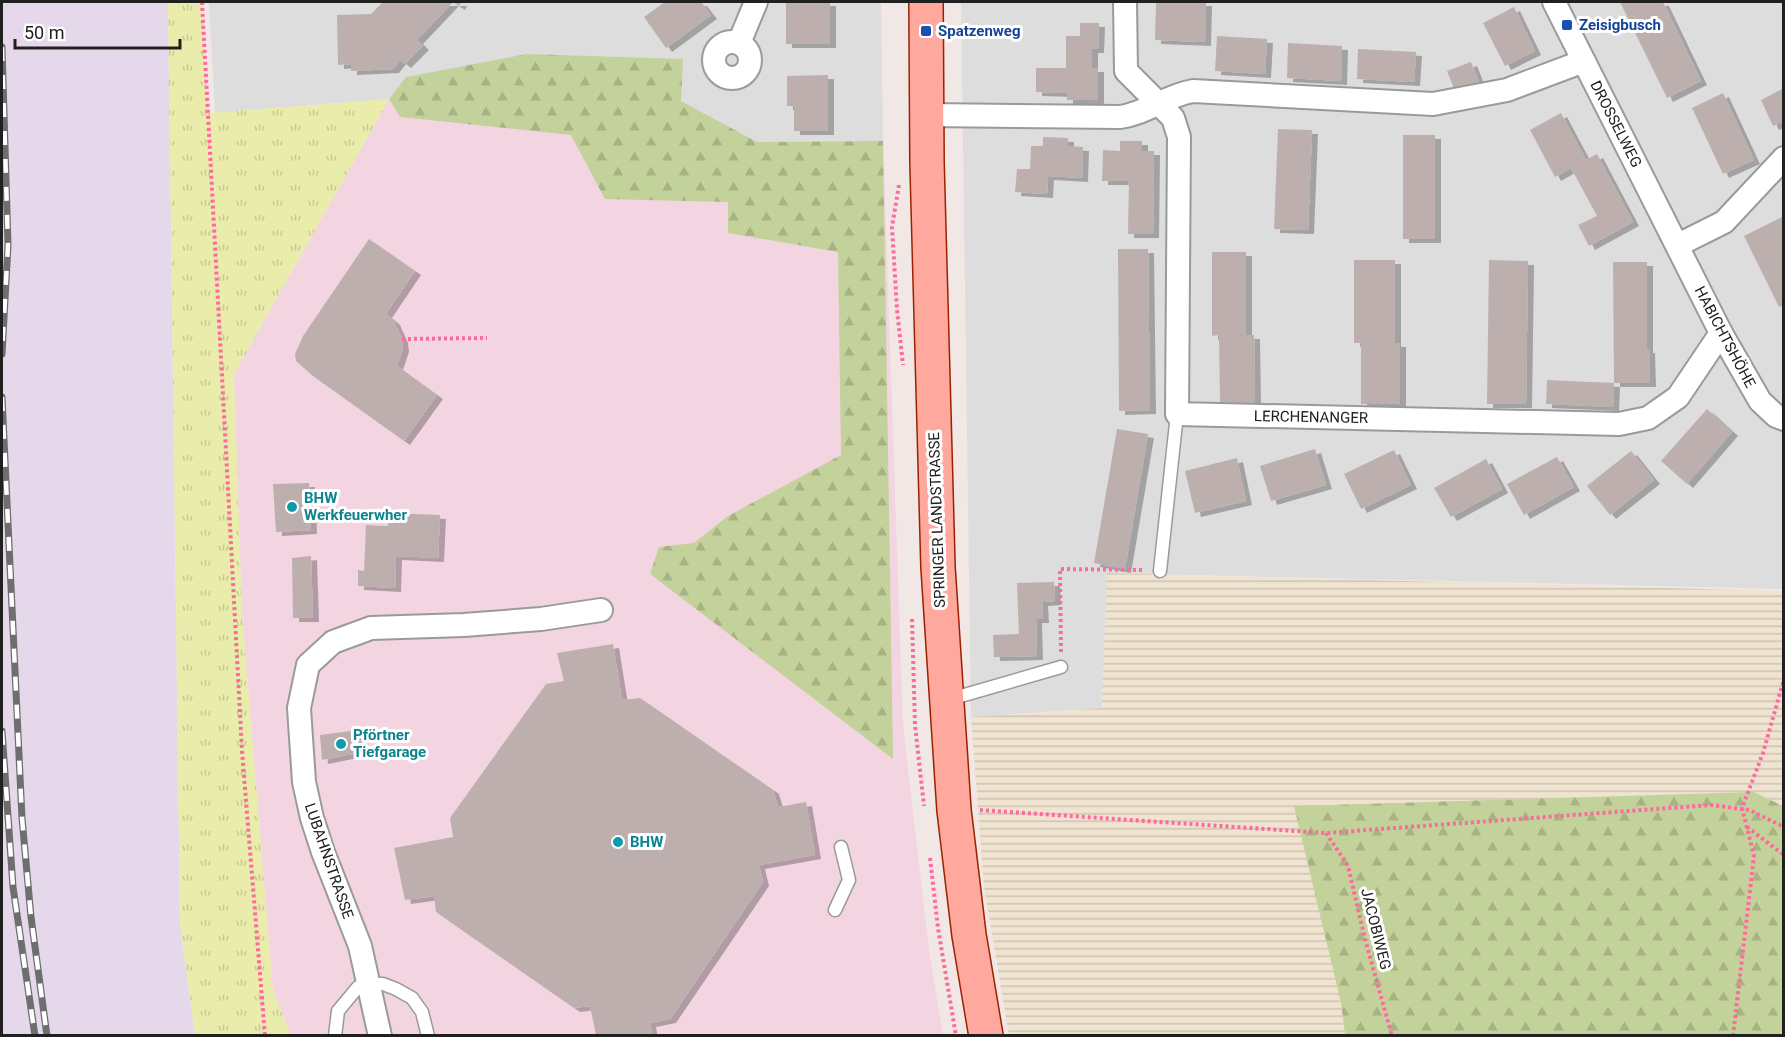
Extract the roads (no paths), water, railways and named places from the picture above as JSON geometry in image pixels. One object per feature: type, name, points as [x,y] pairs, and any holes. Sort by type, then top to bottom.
[{"type":"main road","name":"SPRINGER LANDSTRASSE","points":[[926,2],[926,115],[938,555],[946,701],[954,810],[969,935],[986,1035]]},
{"type":"street","points":[[739,43],[756,2]]},
{"type":"street","points":[[1125,2],[1126,71],[1173,118],[1179,137],[1177,414]]},
{"type":"street","name":"DROSSELWEG","points":[[1554,2],[1678,246]]},
{"type":"street","points":[[926,115],[1120,117],[1136,115],[1175,94],[1193,91],[1434,104],[1507,90],[1584,61]]},
{"type":"street","points":[[1678,246],[1724,222],[1784,158]]},
{"type":"street","name":"HABICHTSHÖHE","points":[[1678,246],[1721,333],[1760,402],[1776,416],[1784,419]]},
{"type":"street","name":"LERCHENANGER","points":[[1177,414],[1619,424],[1648,418],[1678,397],[1721,333]]},
{"type":"street","name":"LUBAHNSTRASSE","points":[[380,1035],[360,946],[312,818],[304,782],[299,708],[308,665],[333,642],[371,628],[464,625],[541,619],[601,610]]},
{"type":"lane","points":[[1160,571],[1177,414]]},
{"type":"lane","points":[[946,701],[1061,667]]},
{"type":"lane","points":[[835,910],[849,880],[841,847]]},
{"type":"lane","points":[[334,1035],[338,1011],[358,987],[369,984],[383,984],[412,998],[422,1012],[428,1035]]},
{"type":"railway","points":[[2,47],[8,245],[2,354]]},
{"type":"railway","points":[[2,397],[22,818],[31,917],[47,1036]]},
{"type":"railway","points":[[2,731],[13,887],[35,1036]]},
{"type":"place","name":"Zeisigbusch","points":[[1567,25]]},
{"type":"place","name":"Spatzenweg","points":[[926,31]]},
{"type":"place","name":"BHW Werkfeuerwher","points":[[292,507]]},
{"type":"place","name":"Pförtner Tiefgarage","points":[[341,744]]},
{"type":"place","name":"BHW","points":[[618,842]]}]
